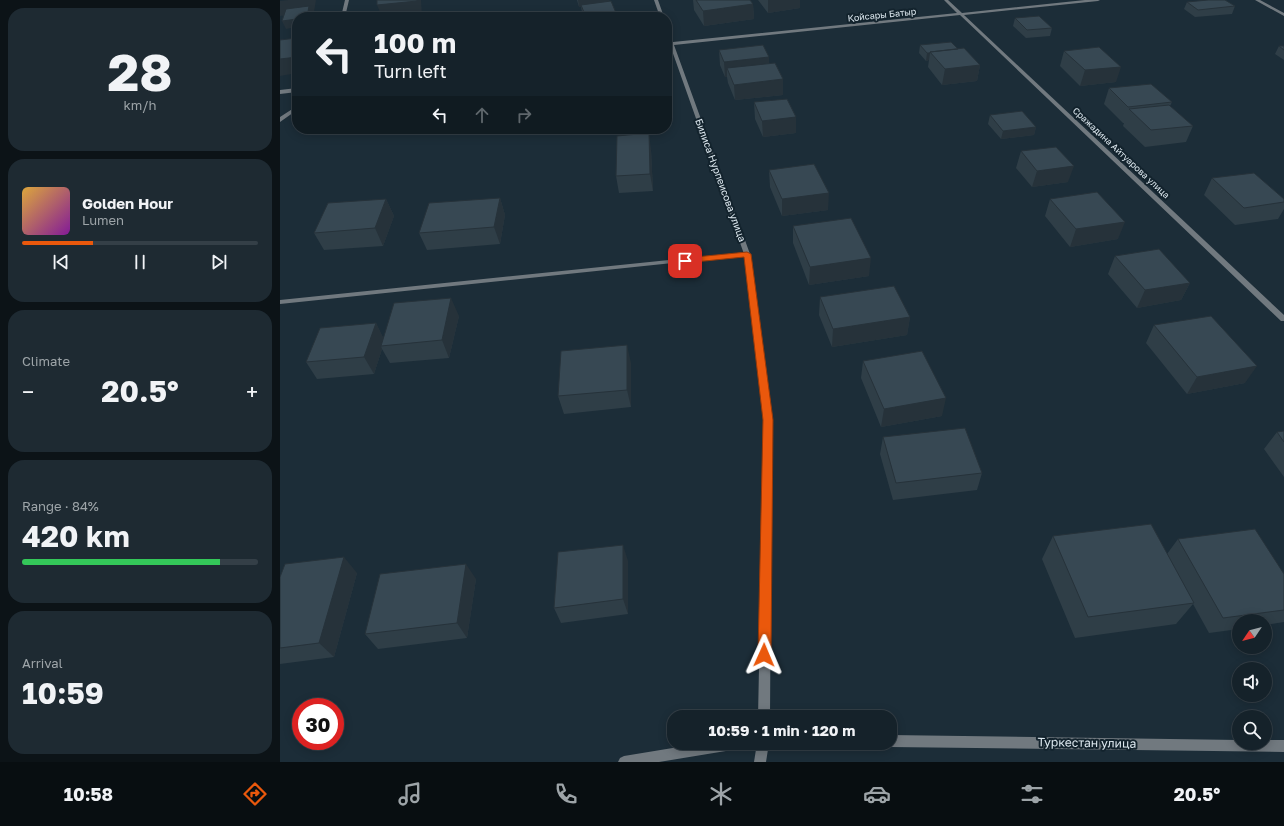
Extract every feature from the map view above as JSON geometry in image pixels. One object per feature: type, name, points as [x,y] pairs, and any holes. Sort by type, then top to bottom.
[{"type":"street","points":[[344,12],[347,0]]},
{"type":"street","points":[[656,0],[660,12]]},
{"type":"street","name":"Сражадина Айтуарова улица","points":[[946,0],[1284,319]]},
{"type":"street","name":"Қойсары Батыр","points":[[672,44],[1098,0]]},
{"type":"street","points":[[1257,0],[1284,15]]},
{"type":"street","name":"Билиса Нурпеисова улица","points":[[672,52],[747,254],[768,420],[764,710]]},
{"type":"street","points":[[280,92],[292,91]]},
{"type":"street","points":[[280,120],[292,112]]},
{"type":"street","points":[[280,302],[747,254]]},
{"type":"street","name":"Туркестан улица","points":[[897,741],[1284,746]]},
{"type":"street","points":[[624,762],[696,750]]},
{"type":"street","points":[[760,762],[762,750]]},
{"type":"building","points":[[377,0],[417,0],[417,1],[377,5]]},
{"type":"building","points":[[696,0],[750,0],[753,4],[703,11]]},
{"type":"building","points":[[1225,0],[1235,6],[1198,10],[1187,2]]},
{"type":"building","points":[[611,1],[616,12],[584,12],[581,5]]},
{"type":"building","points":[[309,6],[308,12],[292,12],[292,20],[282,21],[286,9]]},
{"type":"building","points":[[1039,16],[1052,28],[1027,30],[1015,18]]},
{"type":"building","points":[[292,39],[292,58],[280,59],[280,40]]},
{"type":"building","points":[[951,42],[958,49],[927,53],[920,45]]},
{"type":"building","points":[[763,45],[769,57],[724,62],[719,50]]},
{"type":"building","points":[[1099,47],[1121,67],[1085,70],[1064,51]]},
{"type":"building","points":[[964,48],[980,65],[945,69],[930,52]]},
{"type":"building","points":[[775,63],[783,79],[734,85],[727,68]]},
{"type":"building","points":[[1151,84],[1172,102],[1128,107],[1109,88]]},
{"type":"building","points":[[787,99],[796,117],[762,121],[754,102]]},
{"type":"building","points":[[1169,105],[1193,126],[1151,130],[1129,109]]},
{"type":"building","points":[[1022,111],[1036,127],[1003,131],[990,115]]},
{"type":"building","points":[[649,134],[650,174],[616,176],[617,136]]},
{"type":"building","points":[[1056,147],[1074,166],[1037,171],[1021,151]]},
{"type":"building","points":[[814,164],[829,193],[782,199],[769,170]]},
{"type":"building","points":[[1254,173],[1284,199],[1284,202],[1244,208],[1212,178]]},
{"type":"building","points":[[1097,192],[1125,222],[1076,229],[1050,199]]},
{"type":"building","points":[[500,198],[494,227],[419,233],[429,203]]},
{"type":"building","points":[[386,199],[375,228],[314,233],[328,203]]},
{"type":"building","points":[[851,218],[871,258],[810,267],[793,226]]},
{"type":"building","points":[[1159,249],[1190,283],[1145,290],[1115,256]]},
{"type":"building","points":[[894,286],[910,317],[833,329],[820,297]]},
{"type":"building","points":[[451,298],[442,340],[381,346],[394,303]]},
{"type":"building","points":[[1211,316],[1257,366],[1197,377],[1154,325]]},
{"type":"building","points":[[376,323],[364,357],[306,362],[320,328]]},
{"type":"building","points":[[627,345],[627,390],[558,396],[561,351]]},
{"type":"building","points":[[922,351],[946,398],[884,409],[863,361]]},
{"type":"building","points":[[965,428],[982,473],[896,483],[883,437]]},
{"type":"building","points":[[1284,431],[1284,442],[1277,432]]},
{"type":"building","points":[[1151,524],[1194,603],[1088,617],[1053,536]]},
{"type":"building","points":[[1255,529],[1284,574],[1284,610],[1254,614],[1232,614],[1232,617],[1223,618],[1178,539]]},
{"type":"building","points":[[623,545],[623,599],[554,608],[558,552]]},
{"type":"building","points":[[344,557],[319,643],[280,648],[280,577],[285,564]]},
{"type":"building","points":[[466,564],[457,623],[365,634],[380,574]]},
{"type":"route","points":[[685,261],[747,254],[768,420],[764,655]]}]
